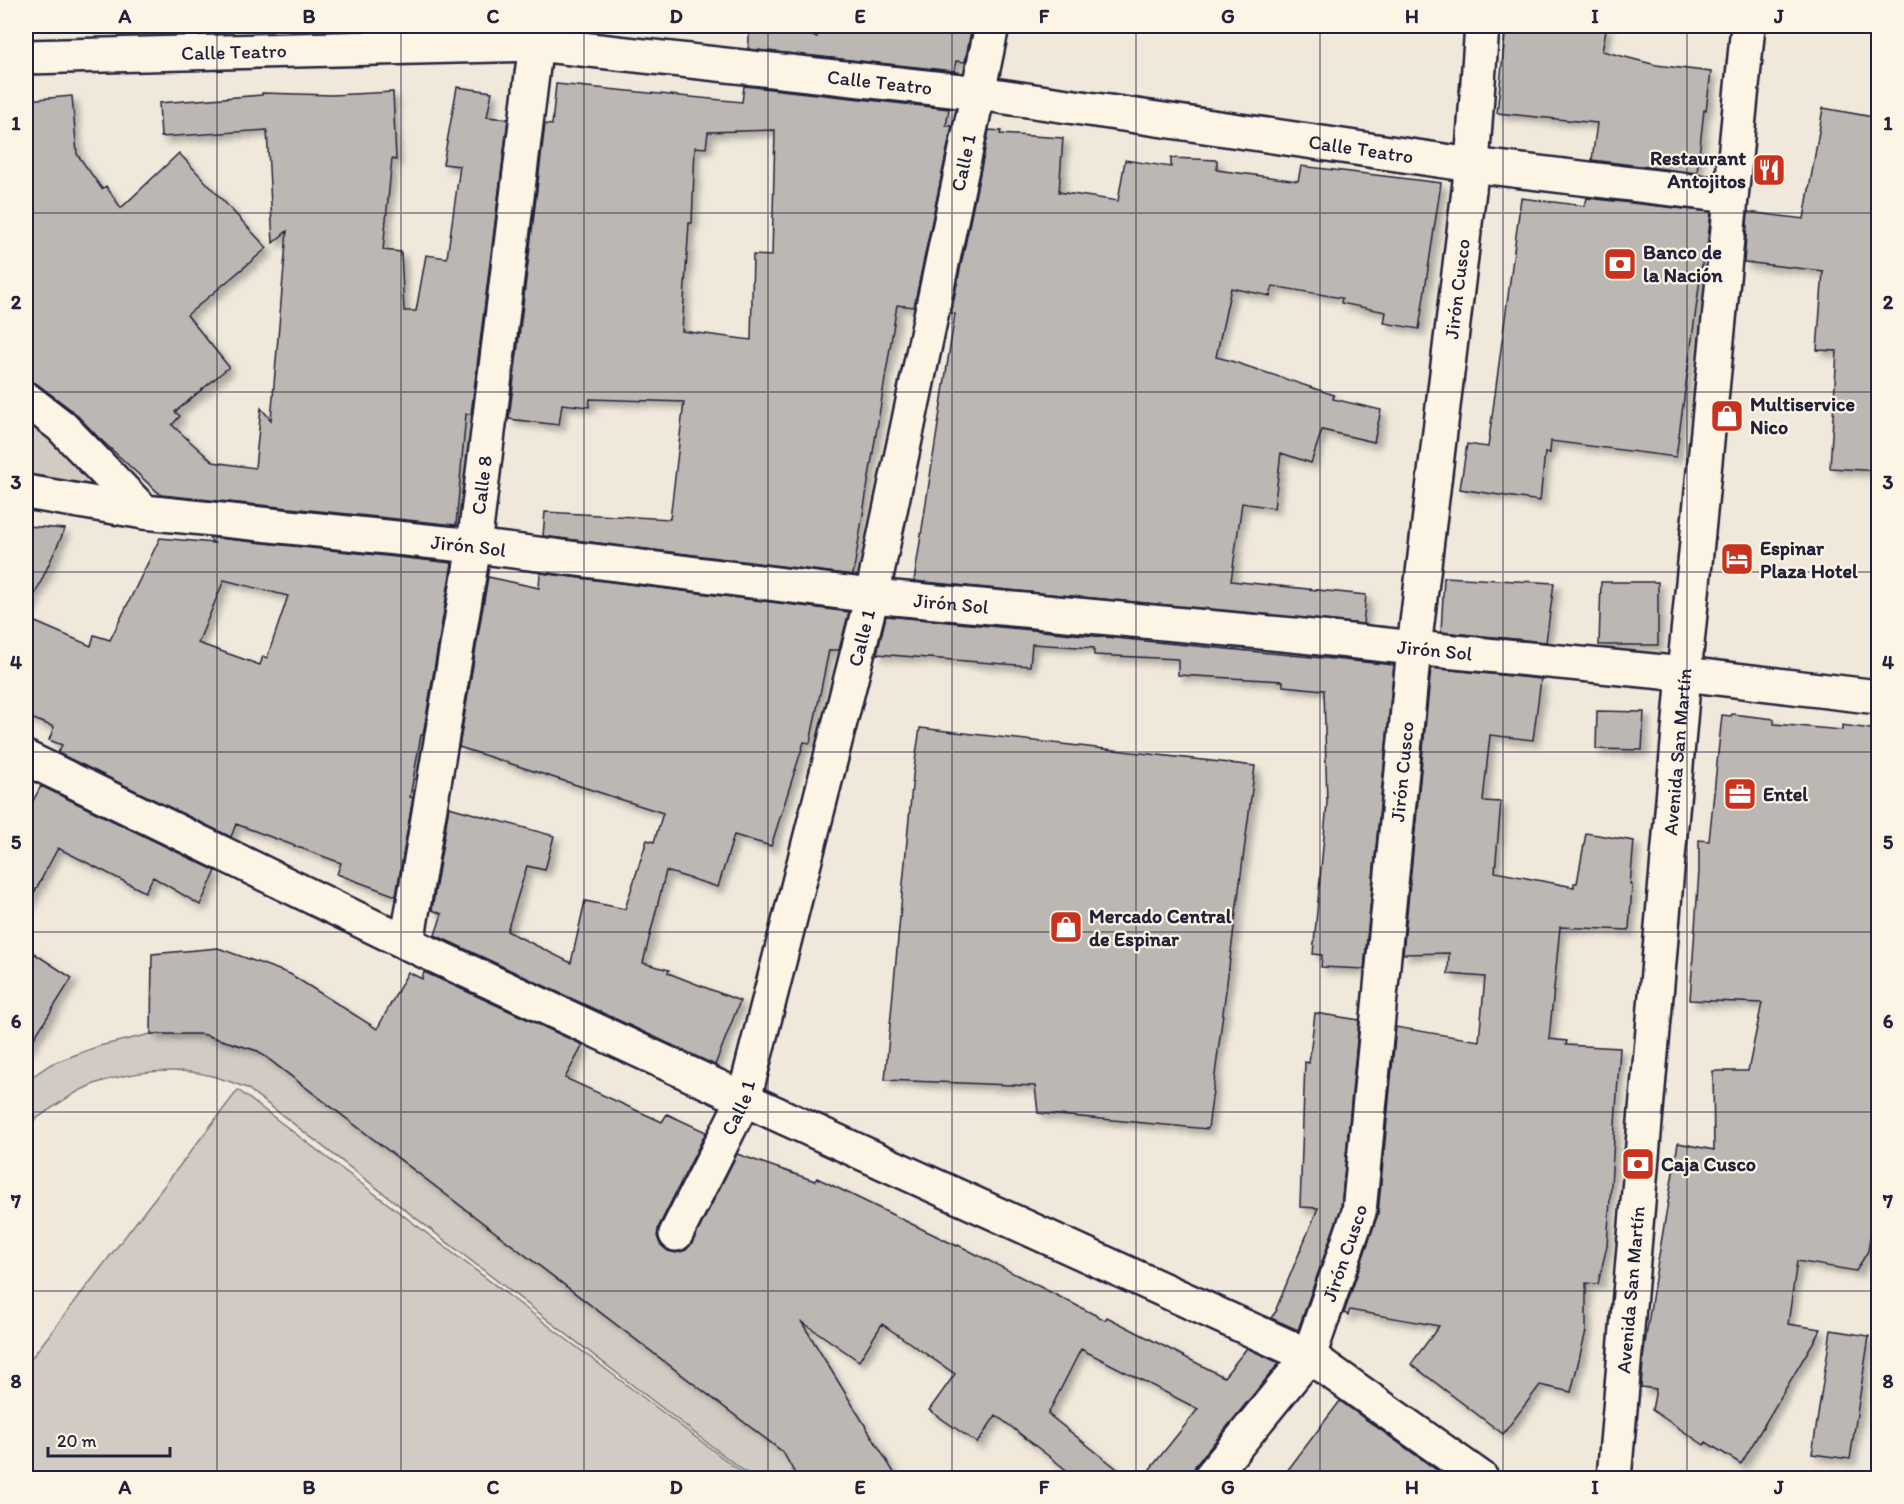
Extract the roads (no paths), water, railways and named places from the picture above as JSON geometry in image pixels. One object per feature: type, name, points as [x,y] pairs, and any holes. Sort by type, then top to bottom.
[{"type":"street","name":"Calle 1","points":[[676,1234],[744,1100],[872,596],[992,26]]},
{"type":"street","name":"Jirón Cusco","points":[[1210,1479],[1309,1356],[1359,1212],[1414,648],[1472,165],[1482,26]]},
{"type":"street","name":"Avenida San Martín","points":[[1614,1479],[1684,674],[1748,26]]},
{"type":"street","name":"Calle Teatro","points":[[26,57],[537,35],[979,93],[1472,165],[1731,196]]},
{"type":"street","name":"Calle 8","points":[[407,943],[474,546],[537,35]]},
{"type":"street","points":[[26,399],[61,426],[144,512]]},
{"type":"street","name":"Jirón Sol","points":[[26,492],[144,512],[474,546],[872,596],[1684,674],[1878,697]]},
{"type":"street","points":[[26,758],[407,943],[744,1100],[1309,1356],[1481,1479]]},
{"type":"place","name":"Restaurant Antojitos","points":[[1769,170]]},
{"type":"place","name":"Banco de la Nación","points":[[1620,264]]},
{"type":"place","name":"Multiservice Nico","points":[[1727,416]]},
{"type":"place","name":"Espinar Plaza Hotel","points":[[1737,559]]},
{"type":"place","name":"Entel","points":[[1740,794]]},
{"type":"place","name":"Mercado Central de Espinar","points":[[1066,927]]},
{"type":"place","name":"Caja Cusco","points":[[1638,1164]]}]
